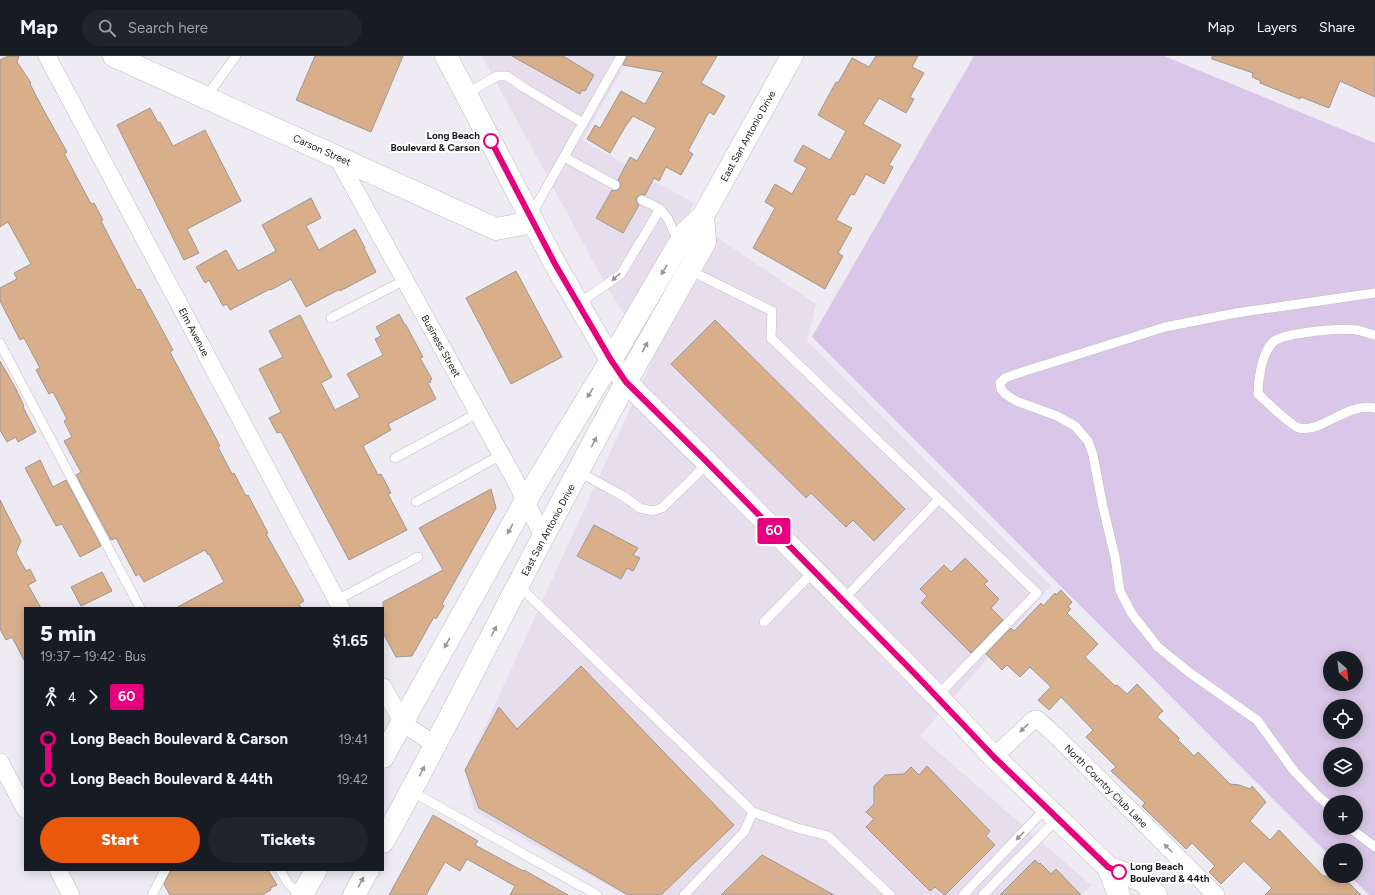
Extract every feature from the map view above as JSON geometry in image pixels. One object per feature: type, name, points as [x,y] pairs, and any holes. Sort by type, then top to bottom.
[{"type":"main road","name":"Carson Street","points":[[114,56],[496,229],[532,219]]},
{"type":"main road","name":"East San Antonio Drive","points":[[384,755],[526,500],[611,360],[686,232],[703,216],[792,56]]},
{"type":"main road","points":[[452,60],[466,94],[532,219],[578,304],[611,360],[626,382],[843,600],[937,696],[994,757],[1108,867],[1143,882],[1156,895]]},
{"type":"main road","name":"East San Antonio Drive","points":[[384,840],[411,792],[518,585],[626,382],[705,242],[703,216]]},
{"type":"main road","points":[[1108,867],[1119,895]]},
{"type":"main road","points":[[302,895],[315,871]]},
{"type":"main road","points":[[354,895],[367,871]]},
{"type":"street","name":"Elm Avenue","points":[[47,56],[339,604]]},
{"type":"street","name":"Business Street","points":[[337,157],[526,500],[544,536]]},
{"type":"street","points":[[384,689],[402,723],[435,745]]},
{"type":"street","name":"North Country Club Lane","points":[[994,757],[1033,720],[1037,720],[1054,734],[1216,895]]},
{"type":"street","points":[[0,762],[24,806]]},
{"type":"street","points":[[59,871],[71,895]]},
{"type":"lane","points":[[206,97],[236,56]]},
{"type":"lane","points":[[532,219],[564,157],[621,56]]},
{"type":"lane","points":[[466,94],[497,76],[507,76],[583,123]]},
{"type":"lane","points":[[564,157],[615,185]]},
{"type":"lane","points":[[642,200],[660,209],[668,219],[679,244]]},
{"type":"lane","points":[[578,304],[620,274],[660,209]]},
{"type":"lane","points":[[688,270],[772,310],[772,338],[1037,593],[937,696]]},
{"type":"lane","points":[[331,318],[405,280]]},
{"type":"lane","points":[[1323,800],[1294,771],[1257,720],[1190,673],[1158,647],[1132,614],[1120,591],[1115,557],[1093,455],[1088,441],[1074,426],[1063,419],[1016,401],[1005,394],[1001,389],[1000,383],[1005,378],[1016,374],[1165,327],[1236,313],[1375,293]]},
{"type":"lane","points":[[1375,335],[1357,330],[1340,329],[1289,336],[1274,341],[1267,349],[1258,380],[1258,394],[1278,413],[1298,428],[1314,427],[1353,409],[1375,408]]},
{"type":"lane","points":[[0,343],[139,607]]},
{"type":"lane","points":[[395,458],[478,413]]},
{"type":"lane","points":[[416,502],[501,455]]},
{"type":"lane","points":[[578,472],[623,496],[640,508],[652,511],[662,508],[708,463]]},
{"type":"lane","points":[[843,600],[939,499]]},
{"type":"lane","points":[[339,604],[418,557]]},
{"type":"lane","points":[[764,622],[814,571]]},
{"type":"lane","points":[[518,585],[753,812],[798,828],[828,836],[890,895]]},
{"type":"lane","points":[[411,792],[597,895]]},
{"type":"lane","points":[[684,895],[744,832],[753,812]]},
{"type":"lane","points":[[963,895],[1052,813]]},
{"type":"lane","points":[[983,895],[1052,813]]},
{"type":"lane","points":[[1359,835],[1375,847]]},
{"type":"lane","points":[[152,895],[164,871]]},
{"type":"lane","points":[[281,871],[289,884],[302,895]]},
{"type":"shaded area","points":[[482,56],[620,56],[628,60],[582,140],[694,203],[687,217],[816,304],[807,341],[1051,586],[920,736],[1091,885],[1081,895],[625,895],[474,811],[465,770],[653,359],[608,289]]},
{"type":"shaded area","points":[[974,56],[1164,56],[1375,143],[1375,895],[1369,895],[1357,883],[1363,883],[1363,843],[1323,843],[1323,849],[812,337]]},
{"type":"building","points":[[8,56],[19,56],[17,62],[31,83],[30,84],[43,109],[67,152],[64,154],[91,204],[94,203],[103,220],[101,221],[137,290],[140,289],[173,350],[170,352],[220,446],[218,447],[232,474],[234,473],[246,496],[248,495],[268,533],[266,534],[304,601],[299,604],[300,607],[178,607],[224,582],[209,554],[208,555],[205,550],[144,582],[139,574],[136,576],[116,538],[111,540],[76,475],[81,472],[64,441],[72,437],[64,421],[67,419],[53,392],[49,394],[36,370],[40,368],[24,338],[20,340],[0,301],[0,288],[17,279],[14,273],[31,264],[8,222],[0,227],[0,60]]},
{"type":"building","points":[[315,56],[403,56],[371,132],[296,100]]},
{"type":"building","points":[[512,56],[563,56],[594,75],[585,91],[582,90],[580,94]]},
{"type":"building","points":[[627,56],[717,56],[701,83],[725,96],[714,115],[709,112],[688,151],[693,154],[681,175],[666,167],[659,181],[654,178],[645,195],[641,194],[637,197],[636,201],[639,205],[623,233],[596,218],[612,190],[616,191],[620,188],[621,184],[618,180],[630,157],[637,161],[656,128],[633,116],[610,153],[587,139],[595,125],[600,128],[621,91],[645,104],[663,72],[623,65]]},
{"type":"building","points":[[876,56],[918,56],[912,67],[924,73],[910,97],[914,99],[906,113],[879,98],[863,124],[901,145],[889,165],[893,167],[884,184],[866,174],[854,195],[851,194],[836,220],[852,228],[838,253],[843,256],[825,289],[753,248],[775,208],[765,202],[775,184],[792,194],[807,168],[794,161],[803,145],[830,160],[846,131],[818,115],[836,82],[838,83],[852,58],[869,67]]},
{"type":"building","points":[[1212,56],[1375,56],[1375,97],[1340,81],[1329,108],[1301,97],[1300,99],[1260,83],[1261,81],[1252,77],[1253,73],[1212,59]]},
{"type":"building","points":[[150,108],[158,123],[160,122],[173,146],[205,130],[241,201],[187,229],[199,253],[184,260],[117,125]]},
{"type":"building","points":[[311,198],[321,218],[306,226],[319,250],[355,229],[376,272],[306,307],[291,279],[230,310],[227,304],[223,306],[209,280],[205,283],[196,267],[226,250],[238,271],[276,251],[262,225]]},
{"type":"building","points":[[516,271],[562,357],[511,384],[466,298]]},
{"type":"building","points":[[399,314],[423,357],[420,358],[432,379],[430,380],[431,382],[428,383],[436,399],[388,424],[391,430],[363,446],[378,475],[381,474],[391,493],[388,494],[407,530],[349,560],[281,432],[277,433],[269,418],[281,412],[259,369],[283,357],[269,331],[300,315],[332,377],[321,383],[335,410],[360,397],[347,374],[383,355],[375,339],[381,336],[376,327]]},
{"type":"building","points":[[715,320],[905,509],[874,541],[853,520],[846,527],[811,493],[806,498],[671,364]]},
{"type":"building","points":[[0,361],[16,389],[24,406],[23,407],[36,432],[18,442],[16,437],[7,442],[0,430]]},
{"type":"building","points":[[40,460],[53,487],[66,480],[101,546],[80,557],[62,524],[56,526],[25,468]]},
{"type":"building","points":[[491,489],[496,508],[442,604],[444,606],[436,619],[434,617],[412,656],[396,657],[384,635],[383,602],[443,570],[419,528]]},
{"type":"building","points":[[0,500],[21,541],[16,553],[26,571],[30,569],[36,581],[28,585],[40,607],[24,607],[24,660],[12,637],[6,640],[0,629]]},
{"type":"building","points":[[594,525],[638,548],[633,555],[640,558],[633,571],[627,568],[621,579],[577,556]]},
{"type":"building","points":[[965,558],[988,581],[984,584],[999,599],[991,608],[1003,620],[971,653],[921,603],[927,596],[920,589],[944,565],[951,572]]},
{"type":"building","points":[[102,572],[112,591],[81,606],[71,587]]},
{"type":"building","points":[[1061,590],[1072,602],[1068,607],[1071,609],[1067,613],[1098,644],[1085,657],[1115,686],[1117,685],[1127,694],[1137,684],[1163,711],[1157,717],[1179,738],[1178,740],[1194,756],[1198,752],[1230,784],[1239,785],[1250,789],[1252,786],[1266,802],[1250,821],[1270,840],[1279,830],[1323,876],[1323,883],[1349,883],[1361,895],[1265,895],[1272,888],[1244,861],[1221,884],[1209,872],[1215,866],[1192,843],[1186,849],[1142,806],[1145,803],[1111,771],[1116,767],[1086,737],[1093,730],[1061,697],[1049,710],[1038,700],[1051,687],[1030,667],[1020,677],[1007,665],[1002,670],[986,654],[1011,628],[1014,631],[1041,603],[1043,606],[1055,593],[1056,595]]},
{"type":"building","points":[[581,666],[734,825],[661,895],[628,895],[479,808],[465,770],[499,707],[517,729]]},
{"type":"building","points":[[927,766],[990,831],[986,836],[995,845],[945,895],[935,887],[930,891],[866,827],[874,819],[866,812],[874,804],[874,786],[885,775],[904,774],[911,767],[919,775]]},
{"type":"building","points":[[433,815],[478,841],[475,845],[568,895],[510,895],[515,886],[467,859],[460,871],[445,862],[426,895],[389,895]]},
{"type":"building","points":[[762,855],[834,895],[721,895]]},
{"type":"building","points":[[1035,860],[1051,874],[1056,869],[1081,895],[1000,895]]},
{"type":"building","points":[[170,871],[269,871],[277,885],[270,888],[271,890],[262,895],[170,895],[164,884]]},
{"type":"bus line","name":"60","points":[[491,141],[555,264],[611,360],[626,382],[703,458],[937,696],[994,757],[1108,867],[1119,872]]},
{"type":"place","name":"Long Beach Boulevard & Carson","points":[[491,141]]},
{"type":"place","name":"Long Beach Boulevard & 44th","points":[[1119,872]]}]
